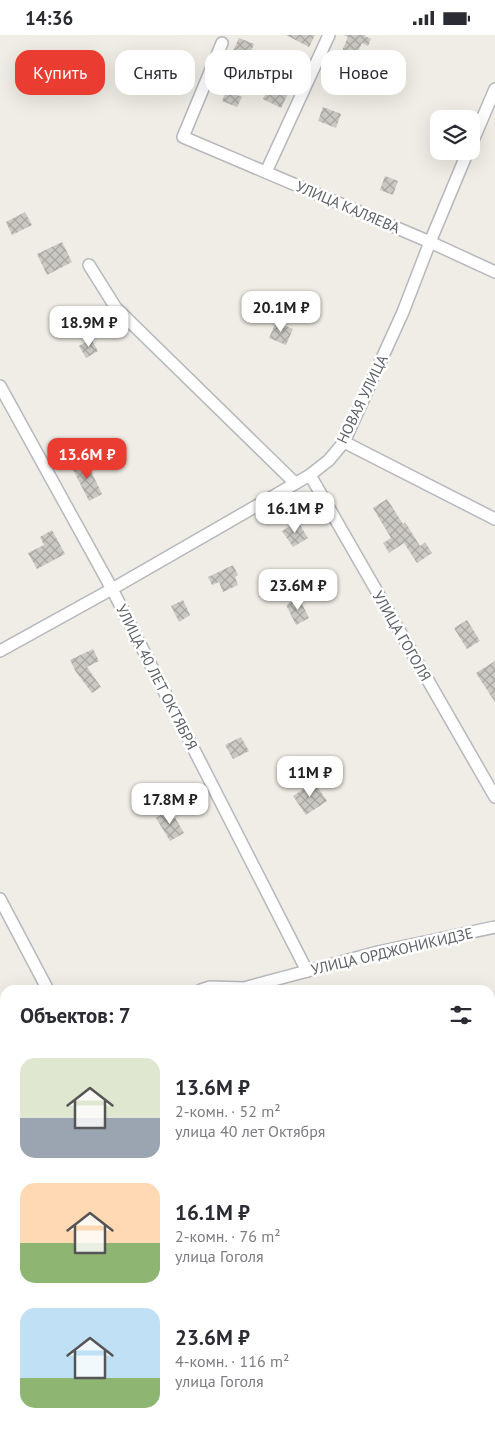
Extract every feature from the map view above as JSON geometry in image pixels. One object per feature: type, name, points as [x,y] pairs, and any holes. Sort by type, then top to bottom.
[{"type":"street","points":[[266,172],[329,35]]},
{"type":"street","name":"УЛИЦА КАЛЯЕВА","points":[[222,43],[183,137],[430,242],[495,272]]},
{"type":"street","points":[[480,124],[495,89]]},
{"type":"street","name":"НОВАЯ УЛИЦА","points":[[0,651],[310,475],[329,460],[344,442],[403,313],[464,160]]},
{"type":"street","points":[[89,265],[116,308],[295,483]]},
{"type":"street","name":"УЛИЦА 40 ЛЕТ ОКТЯБРЯ","points":[[0,386],[112,589],[307,971]]},
{"type":"street","points":[[344,442],[495,519]]},
{"type":"street","name":"УЛИЦА ГОГОЛЯ","points":[[310,475],[495,797]]},
{"type":"street","points":[[0,899],[45,985]]},
{"type":"street","name":"УЛИЦА ОРДЖОНИКИДЗЕ","points":[[258,985],[378,952],[495,927]]},
{"type":"building","points":[[286,35],[315,35],[309,47]]},
{"type":"building","points":[[343,35],[365,35],[371,39],[368,46],[362,43],[358,50],[342,50],[348,37]]},
{"type":"building","points":[[239,38],[254,44],[252,50],[233,50]]},
{"type":"building","points":[[225,95],[242,97],[237,107],[222,101]]},
{"type":"building","points":[[265,95],[287,95],[281,108],[263,99]]},
{"type":"building","points":[[323,107],[341,114],[336,128],[318,121]]},
{"type":"building","points":[[385,176],[398,181],[393,195],[380,190]]},
{"type":"building","points":[[25,212],[32,225],[12,235],[6,222]]},
{"type":"building","points":[[62,242],[72,262],[47,275],[37,254]]},
{"type":"building","points":[[276,322],[293,329],[286,345],[269,338]]},
{"type":"building","points":[[91,339],[98,351],[86,358],[79,346]]},
{"type":"building","points":[[85,459],[102,494],[89,501],[71,466]]},
{"type":"building","points":[[387,499],[403,524],[405,522],[420,546],[425,542],[432,553],[417,563],[404,543],[389,553],[383,543],[391,538],[373,508]]},
{"type":"building","points":[[298,522],[308,538],[293,547],[282,531]]},
{"type":"building","points":[[52,530],[65,554],[37,569],[28,553],[44,545],[40,537]]},
{"type":"building","points":[[233,565],[238,575],[235,577],[238,585],[223,592],[219,582],[212,585],[208,577]]},
{"type":"building","points":[[299,598],[309,618],[296,625],[286,605]]},
{"type":"building","points":[[183,600],[190,615],[179,622],[171,606]]},
{"type":"building","points":[[467,620],[480,641],[467,649],[454,628]]},
{"type":"building","points":[[93,649],[99,661],[87,667],[101,687],[92,693],[76,672],[70,660]]},
{"type":"building","points":[[495,661],[495,702],[476,673]]},
{"type":"building","points":[[241,737],[249,751],[233,759],[225,745]]},
{"type":"building","points":[[314,782],[327,801],[306,815],[293,796]]},
{"type":"building","points":[[170,809],[184,833],[170,841],[156,818]]}]
